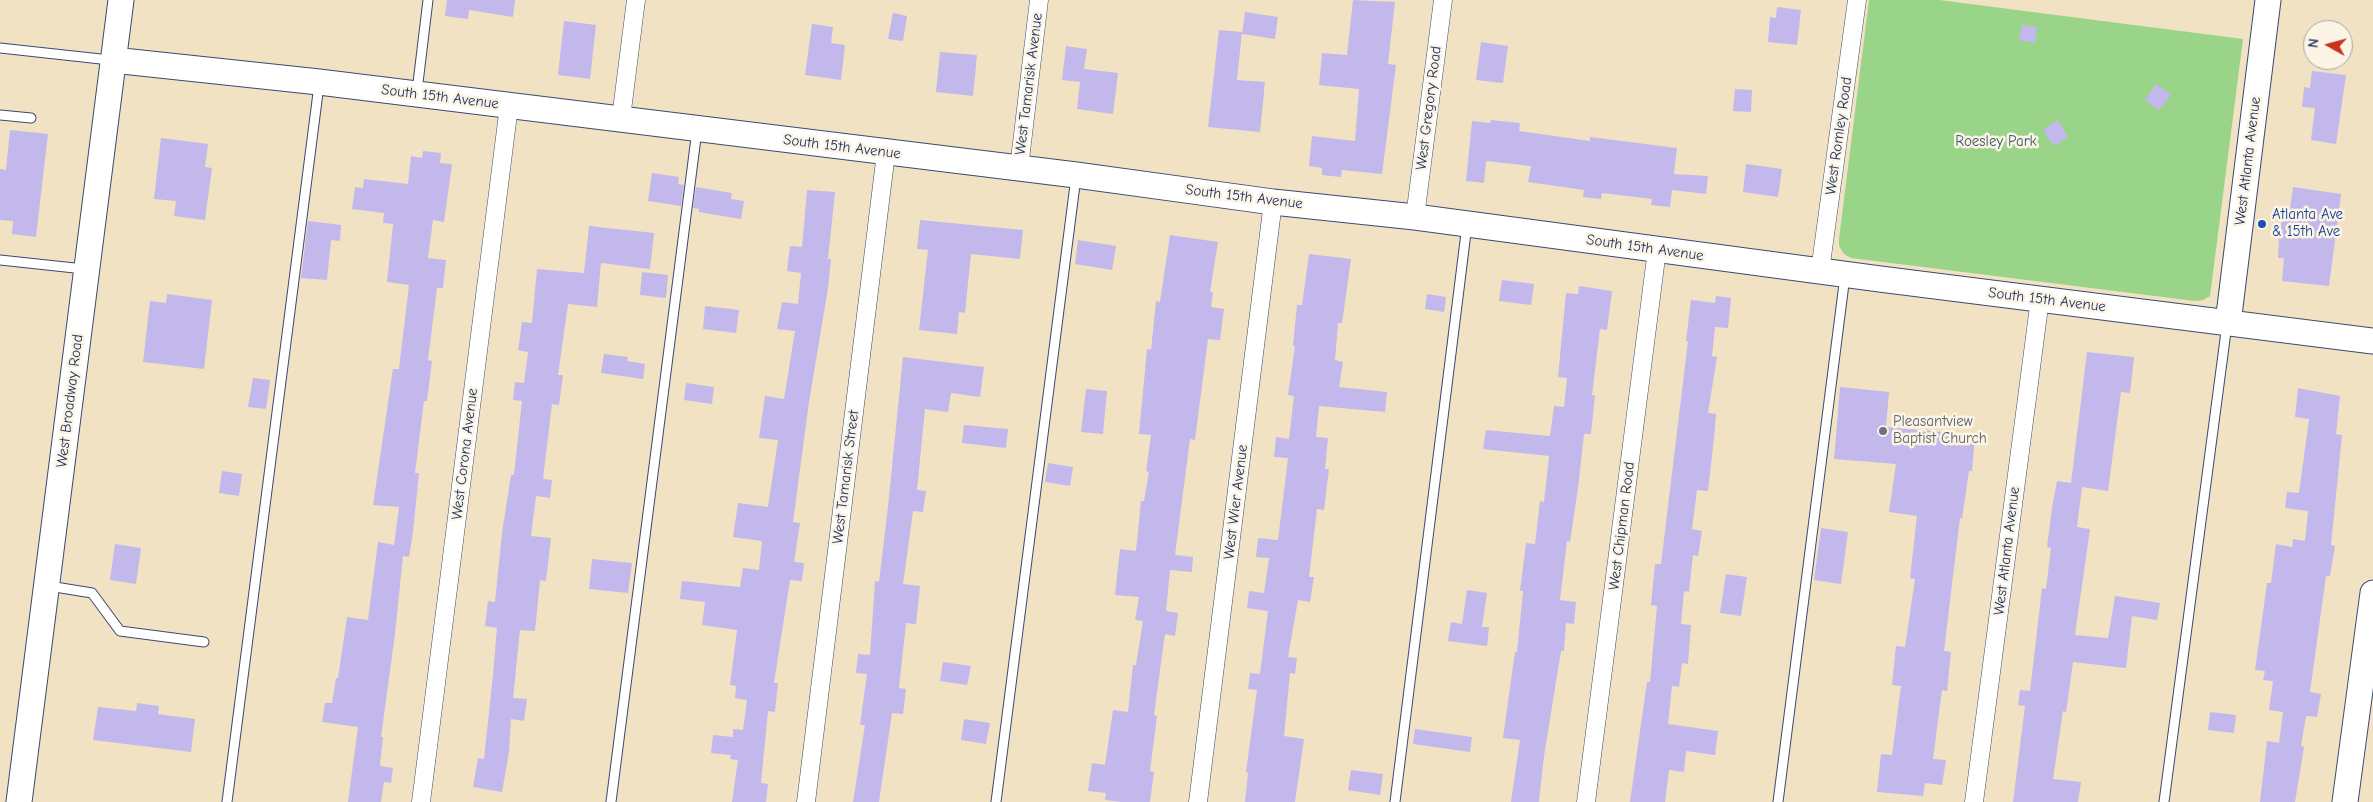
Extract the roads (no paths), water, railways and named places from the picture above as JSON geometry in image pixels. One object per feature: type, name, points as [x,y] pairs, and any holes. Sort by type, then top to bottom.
[{"type":"street","name":"West Broadway Road","points":[[19,802],[121,0]]},
{"type":"street","points":[[621,118],[636,0]]},
{"type":"street","name":"West Tamarisk Avenue","points":[[1019,168],[1039,0]]},
{"type":"street","name":"West Gregory Road","points":[[1415,217],[1443,0]]},
{"type":"street","name":"West Romley Road","points":[[1820,271],[1857,0]]},
{"type":"street","name":"West Atlanta Avenue","points":[[2228,323],[2268,0]]},
{"type":"street","name":"South 15th Avenue","points":[[113,60],[319,82],[621,118],[886,153],[1076,174],[1274,202],[1415,217],[1846,275],[2373,341]]},
{"type":"street","name":"West Corona Avenue","points":[[421,802],[509,106]]},
{"type":"street","name":"West Tamarisk Street","points":[[806,802],[886,153]]},
{"type":"street","name":"West Wier Avenue","points":[[1198,802],[1274,202]]},
{"type":"street","name":"West Chipman Road","points":[[1586,802],[1657,250]]},
{"type":"street","name":"West Atlanta Avenue","points":[[1974,802],[2040,299]]},
{"type":"street","points":[[2346,802],[2373,594]]},
{"type":"lane","points":[[416,94],[428,0]]},
{"type":"lane","points":[[0,48],[113,60]]},
{"type":"lane","points":[[227,802],[319,82]]},
{"type":"lane","points":[[0,115],[31,118]]},
{"type":"lane","points":[[611,802],[697,128]]},
{"type":"lane","points":[[996,802],[1076,174]]},
{"type":"lane","points":[[1395,802],[1467,224]]},
{"type":"lane","points":[[0,260],[87,269]]},
{"type":"lane","points":[[1778,802],[1846,275]]},
{"type":"lane","points":[[2164,802],[2228,323]]},
{"type":"lane","points":[[46,586],[92,592],[120,631],[204,642]]},
{"type":"place","name":"Atlanta Ave & 15th Ave","points":[[2262,224]]},
{"type":"place","name":"Pleasantview Baptist Church","points":[[1883,431]]},
{"type":"park label","name":"Roesley Park","points":[[1996,142]]}]
